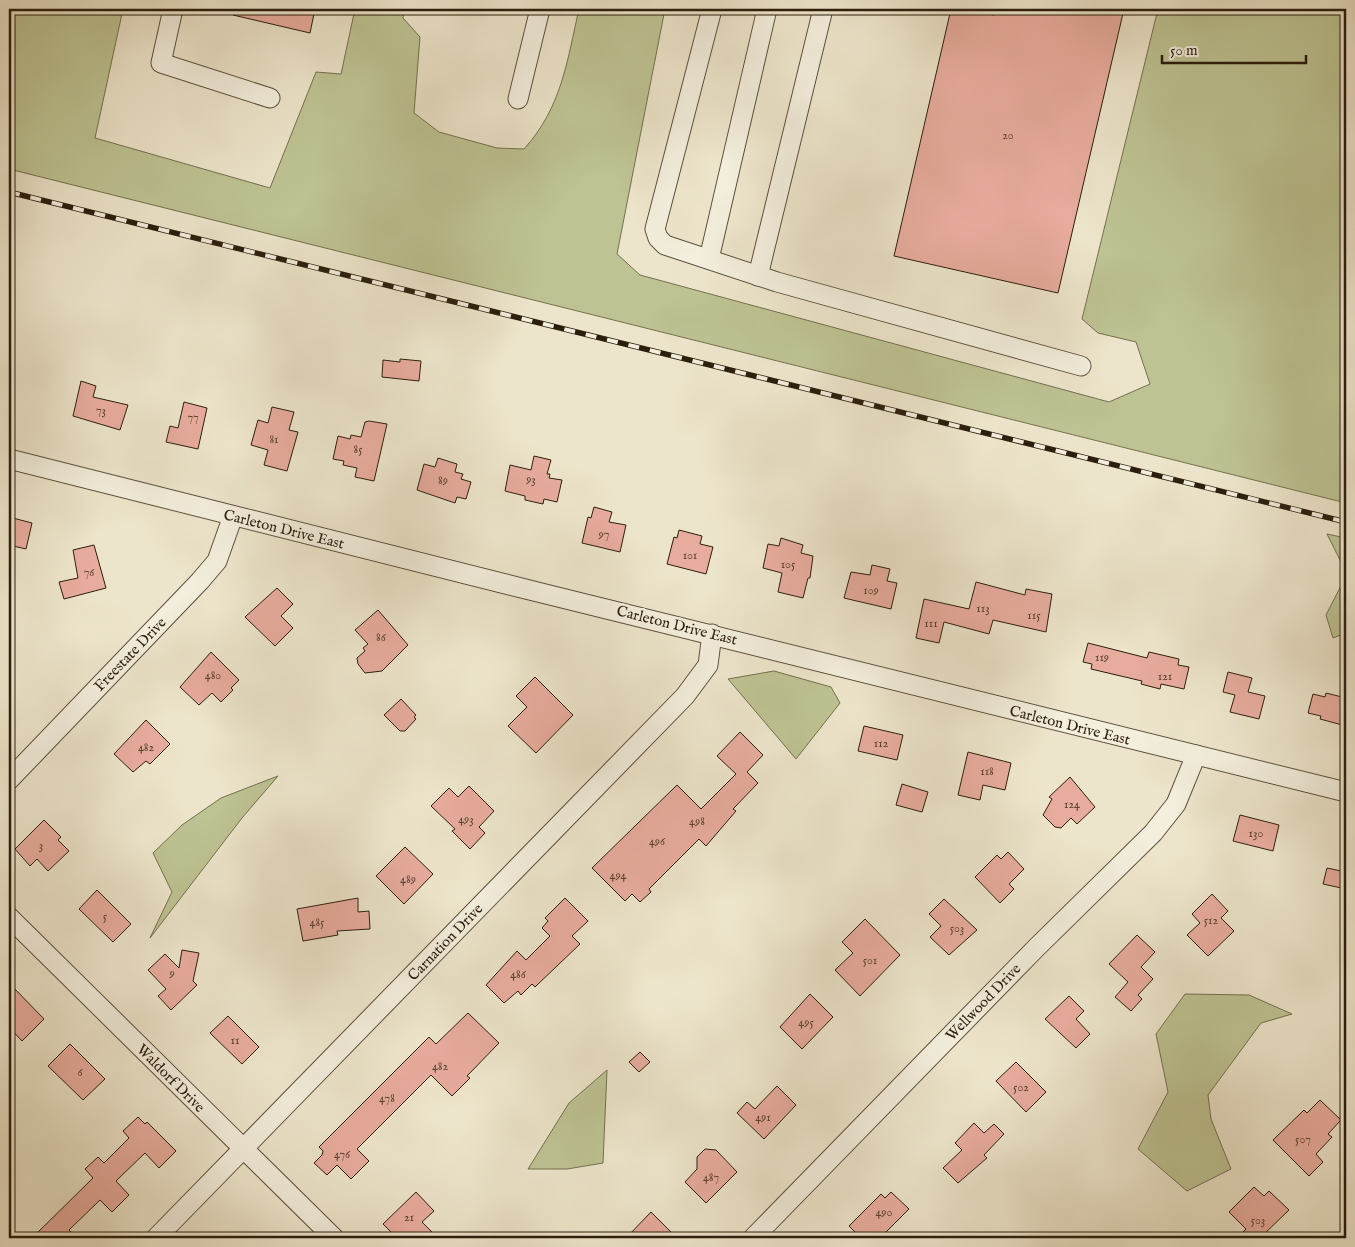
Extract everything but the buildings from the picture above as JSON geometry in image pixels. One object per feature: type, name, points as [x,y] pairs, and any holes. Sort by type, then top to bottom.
[{"type":"street","points":[[173,9],[161,63],[270,98]]},
{"type":"street","points":[[518,99],[540,9]]},
{"type":"street","points":[[712,9],[655,229],[658,238],[665,244],[758,276],[1081,366]]},
{"type":"street","points":[[709,259],[767,9]]},
{"type":"street","points":[[758,276],[823,9]]},
{"type":"street","name":"Carleton Drive East","points":[[9,458],[976,702],[1346,792]]},
{"type":"street","name":"Freestate Drive","points":[[9,780],[217,561],[233,516]]},
{"type":"street","name":"Carnation Drive","points":[[156,1238],[685,696],[708,665],[712,634]]},
{"type":"street","name":"Wellwood Drive","points":[[753,1238],[1036,948],[1153,833],[1176,804],[1196,755]]},
{"type":"street","name":"Waldorf Drive","points":[[9,917],[242,1150],[334,1238]]},
{"type":"green space","points":[[9,9],[123,9],[95,138],[270,188],[316,72],[341,74],[355,9],[404,9],[403,18],[420,37],[414,113],[439,132],[497,148],[524,149],[537,133],[555,100],[566,65],[579,9],[665,9],[617,254],[640,275],[1109,402],[1150,384],[1136,342],[1098,333],[1082,319],[1158,9],[1346,9],[1346,503],[9,169]]},
{"type":"green space","points":[[1327,534],[1346,538],[1346,572]]},
{"type":"green space","points":[[1346,576],[1346,633],[1333,638],[1326,615]]},
{"type":"green space","points":[[774,671],[831,687],[840,703],[796,759],[728,679]]},
{"type":"green space","points":[[278,776],[242,818],[150,938],[172,892],[153,853],[182,825],[221,798]]},
{"type":"green space","points":[[1185,994],[1249,995],[1292,1014],[1261,1023],[1208,1095],[1211,1119],[1231,1169],[1187,1191],[1138,1149],[1168,1092],[1156,1034]]},
{"type":"green space","points":[[607,1070],[603,1163],[567,1169],[528,1169],[569,1103]]},
{"type":"railway","points":[[9,192],[1346,522]]}]
